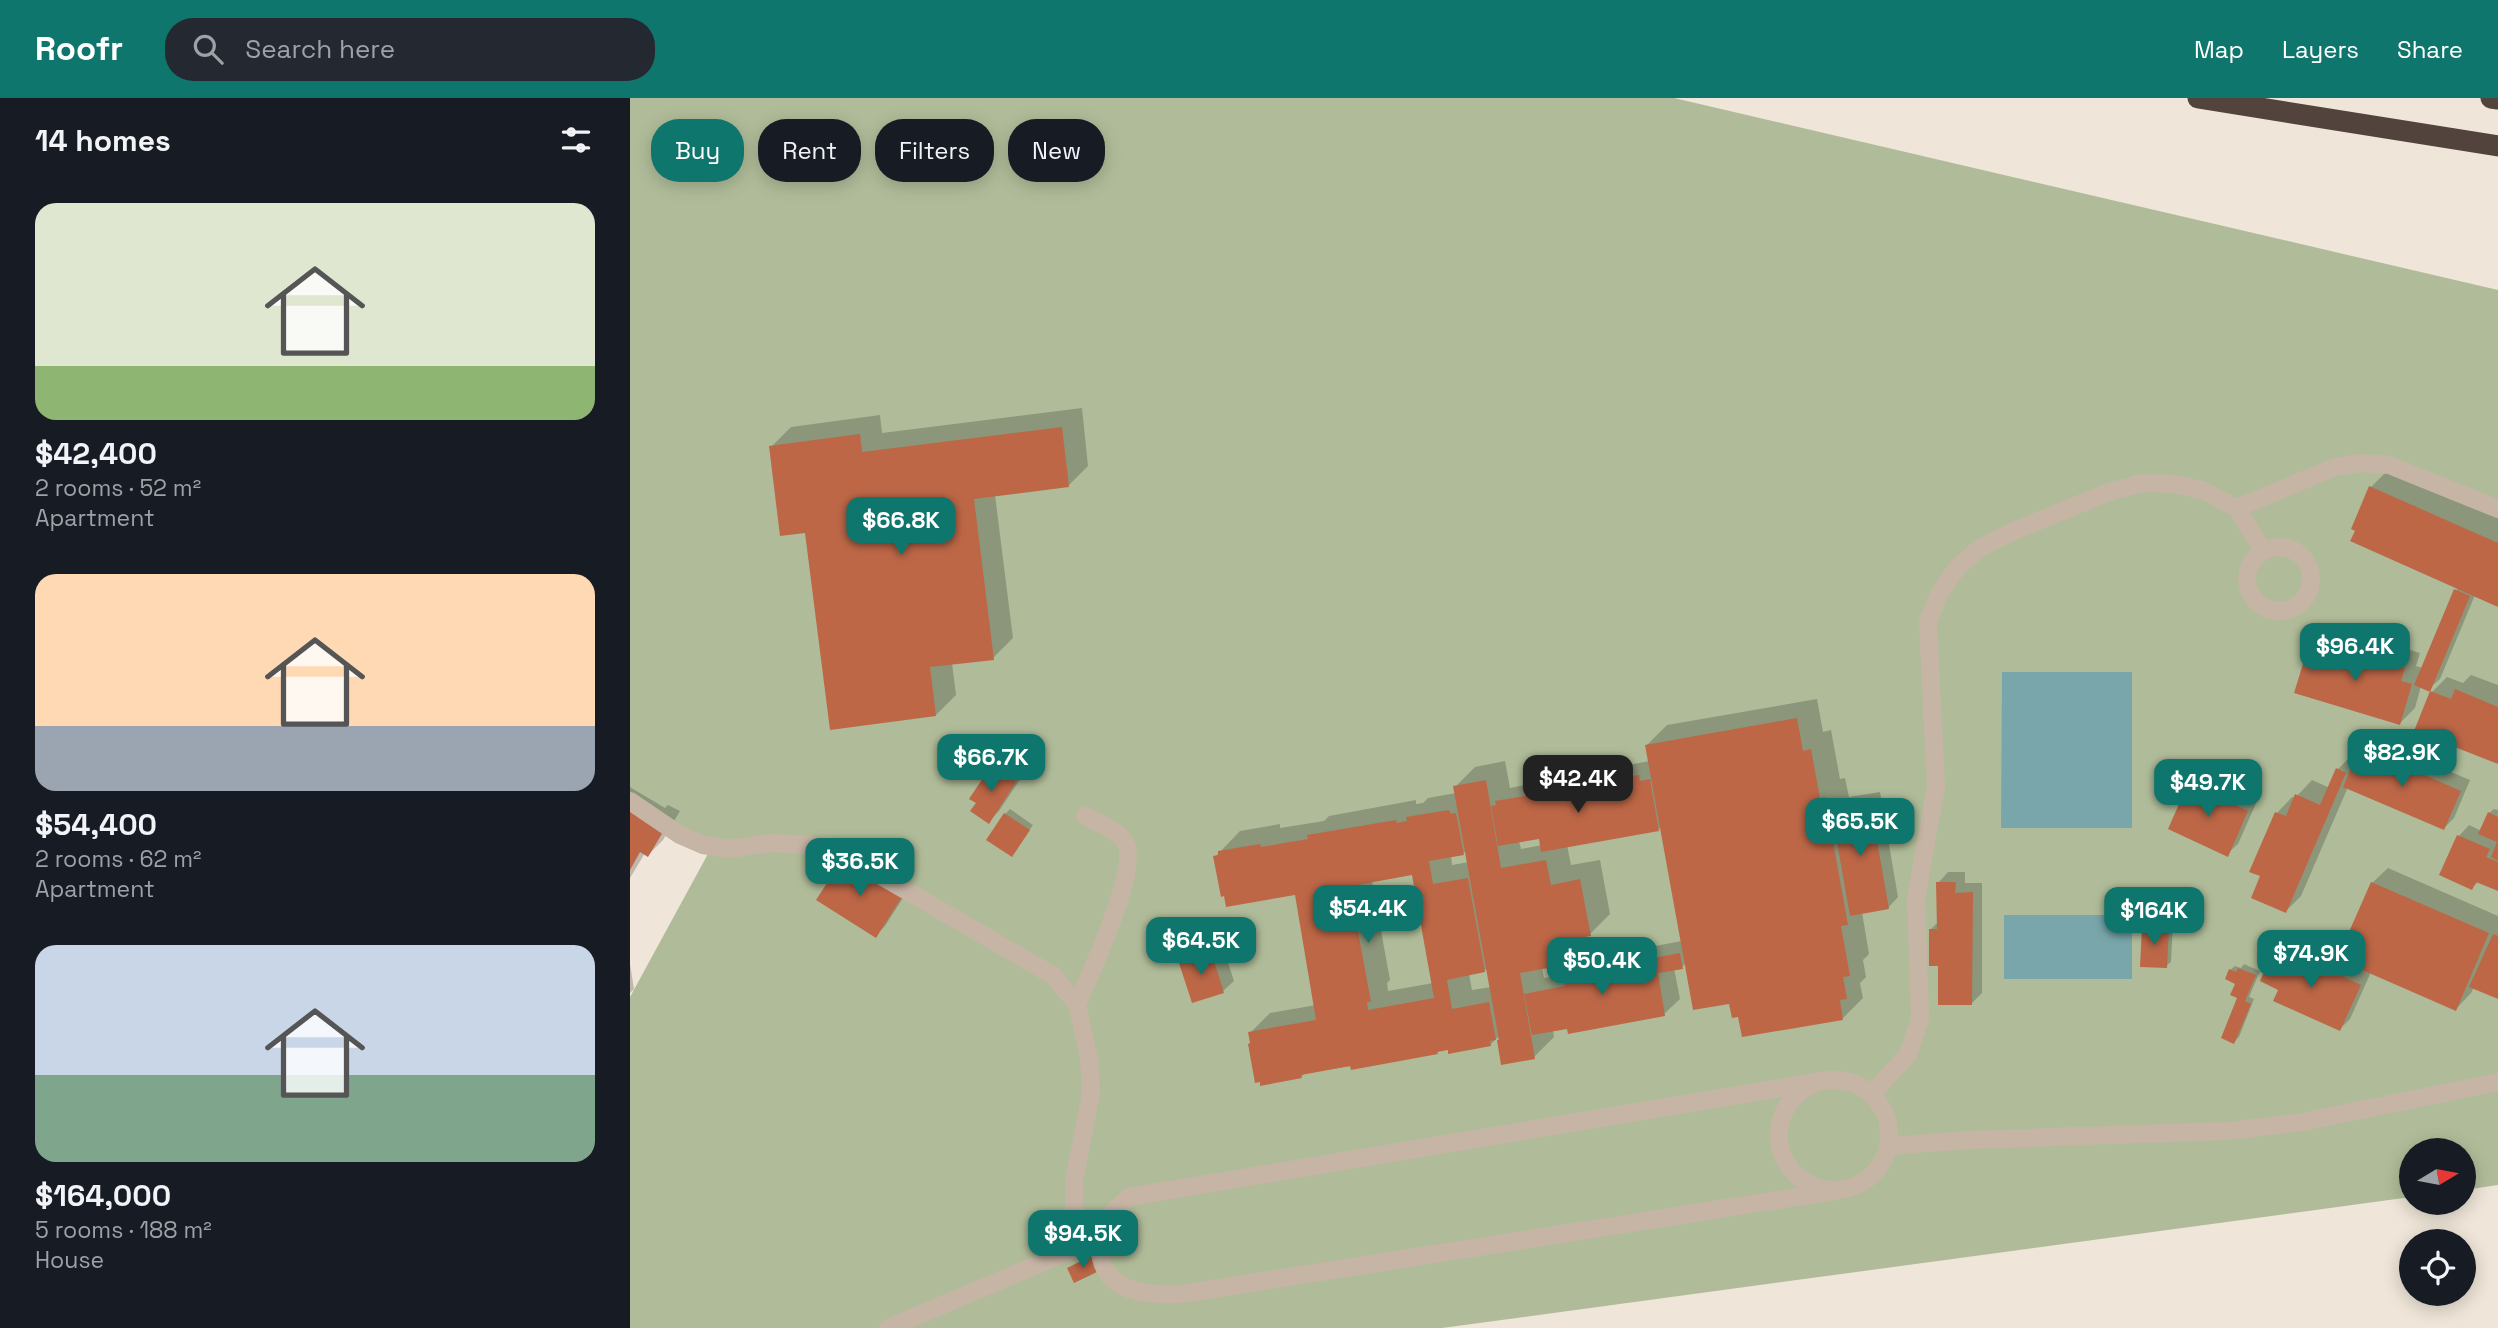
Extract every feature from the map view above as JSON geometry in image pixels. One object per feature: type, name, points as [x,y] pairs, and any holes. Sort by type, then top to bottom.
[{"type":"highway","points":[[2198,98],[2498,146]]},
{"type":"highway","points":[[2491,98],[2498,99]]},
{"type":"lane","points":[[2237,508],[2335,467],[2360,463],[2389,465],[2498,509]]},
{"type":"lane","points":[[1871,1094],[1908,1055],[1920,1019],[1916,898],[1936,787],[1928,622],[1939,594],[1957,568],[1980,548],[2014,531],[2109,492],[2142,483],[2174,484],[2202,490],[2237,508],[2263,551]]},
{"type":"lane","points":[[630,801],[680,835],[703,845],[729,849],[770,843],[829,846],[1054,976],[1077,1005],[1089,1058],[1091,1093],[1074,1180],[1074,1250]]},
{"type":"lane","points":[[1077,1005],[1119,902],[1129,856],[1125,843],[1108,827],[1084,816]]},
{"type":"lane","points":[[1822,1080],[1806,1087],[1792,1098],[1783,1113],[1779,1130],[1780,1148],[1787,1165],[1800,1179],[1816,1188],[1834,1191]]},
{"type":"lane","points":[[888,1328],[1098,1239],[1113,1212],[1129,1197],[1148,1193],[1822,1080],[1857,1084],[1871,1094],[1883,1110],[1888,1127],[1888,1146],[1881,1163],[1869,1178],[1853,1187],[1181,1293],[1154,1295],[1132,1290],[1115,1280],[1104,1268],[1098,1239]]},
{"type":"lane","points":[[1888,1146],[1968,1140],[2228,1131],[2302,1122],[2498,1082]]},
{"type":"green space","points":[[630,98],[1674,98],[2498,290],[2498,1185],[2476,1188],[2476,1138],[2399,1138],[2399,1199],[1442,1328],[630,1328],[630,997],[709,852],[630,804]]},
{"type":"water","points":[[2002,672],[2132,672],[2132,828],[2001,828]]},
{"type":"water","points":[[2004,915],[2132,915],[2132,979],[2004,979]]},
{"type":"building","points":[[1062,427],[1069,487],[974,499],[994,660],[930,667],[936,716],[830,730],[805,533],[780,536],[769,446],[860,434],[862,452]]},
{"type":"building","points":[[2369,486],[2498,543],[2498,607],[2350,541],[2355,531],[2351,529]]},
{"type":"building","points":[[2454,589],[2470,596],[2430,692],[2414,685]]},
{"type":"building","points":[[2323,642],[2405,668],[2401,681],[2412,684],[2400,725],[2294,693],[2306,654],[2318,658]]},
{"type":"building","points":[[2455,689],[2498,707],[2498,764],[2414,731],[2430,691],[2451,699]]},
{"type":"building","points":[[1797,718],[1803,751],[1811,749],[1820,798],[1825,797],[1848,925],[1841,926],[1850,976],[1843,977],[1847,999],[1840,1000],[1843,1020],[1742,1037],[1738,1017],[1732,1018],[1729,1004],[1693,1010],[1645,745]]},
{"type":"building","points":[[2360,747],[2461,791],[2444,830],[2343,787]]},
{"type":"building","points":[[991,766],[1016,782],[989,824],[970,811],[976,803],[969,799]]},
{"type":"building","points":[[2336,768],[2346,773],[2286,913],[2251,898],[2260,876],[2249,872],[2275,812],[2286,816],[2295,794],[2320,805]]},
{"type":"building","points":[[1639,775],[1640,781],[1650,779],[1659,831],[1541,852],[1539,839],[1498,846],[1491,806],[1496,805],[1495,801],[1543,793],[1544,798],[1556,795],[1555,790]]},
{"type":"building","points":[[2190,779],[2224,795],[2222,799],[2248,811],[2228,857],[2168,829]]},
{"type":"building","points":[[1486,780],[1501,868],[1546,860],[1551,885],[1580,879],[1591,936],[1561,941],[1565,965],[1520,973],[1535,1059],[1501,1065],[1499,1040],[1453,786]]},
{"type":"building","points":[[1870,801],[1889,909],[1850,916],[1831,808]]},
{"type":"building","points":[[1449,810],[1451,814],[1456,813],[1464,855],[1429,861],[1433,884],[1468,878],[1485,972],[1447,980],[1452,1009],[1489,1002],[1496,1040],[1490,1041],[1491,1046],[1448,1054],[1448,1050],[1351,1070],[1350,1066],[1260,1086],[1260,1082],[1255,1083],[1248,1032],[1316,1020],[1295,895],[1226,907],[1224,896],[1221,897],[1213,856],[1218,855],[1218,851],[1260,844],[1261,847],[1308,839],[1307,835],[1396,820],[1397,823],[1407,821],[1406,817]],"holes":[[[1412,875],[1434,998],[1368,1010],[1367,1002],[1371,1002],[1351,894],[1347,894],[1346,887]]]},
{"type":"building","points":[[630,811],[666,827],[648,857],[640,852],[630,870]]},
{"type":"building","points":[[2488,812],[2498,817],[2498,861],[2491,857],[2497,842],[2478,834]]},
{"type":"building","points":[[1004,813],[1030,830],[1012,857],[986,840]]},
{"type":"building","points":[[2457,835],[2490,849],[2486,857],[2498,862],[2498,891],[2476,882],[2472,890],[2439,875]]},
{"type":"building","points":[[844,857],[903,895],[876,938],[816,900]]},
{"type":"building","points":[[1936,882],[1956,882],[1955,893],[1973,892],[1972,1005],[1938,1005],[1938,966],[1929,966],[1929,929],[1937,929]]},
{"type":"building","points":[[2371,882],[2489,933],[2456,1011],[2337,959]]},
{"type":"building","points":[[2142,926],[2169,927],[2167,968],[2140,967]]},
{"type":"building","points":[[2493,934],[2498,936],[2498,999],[2469,987]]},
{"type":"building","points":[[1211,951],[1224,993],[1192,1003],[1178,960]]},
{"type":"building","points":[[1680,953],[1683,969],[1658,973],[1665,1016],[1568,1034],[1567,1029],[1532,1035],[1524,994],[1565,986],[1562,975]]},
{"type":"building","points":[[2272,954],[2290,961],[2294,954],[2361,985],[2340,1031],[2273,1001],[2278,990],[2260,981]]},
{"type":"building","points":[[2238,968],[2256,975],[2245,1001],[2251,1004],[2234,1044],[2221,1038],[2237,998],[2230,995],[2235,984],[2225,979],[2229,969],[2236,972]]},
{"type":"building","points":[[1091,1256],[1099,1271],[1074,1283],[1067,1268]]}]
